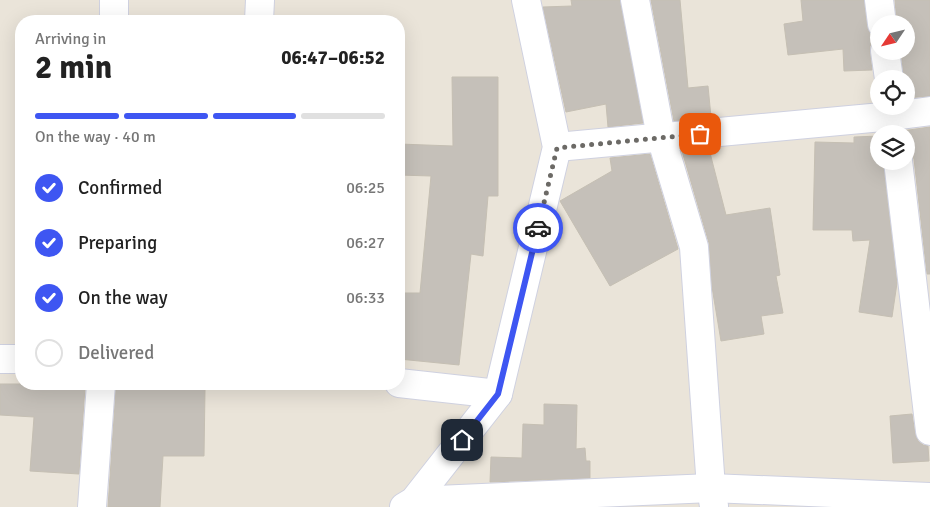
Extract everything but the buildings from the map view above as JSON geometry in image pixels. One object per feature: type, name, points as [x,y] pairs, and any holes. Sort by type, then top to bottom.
[{"type":"street","points":[[114,0],[114,15]]},
{"type":"street","points":[[259,15],[260,0]]},
{"type":"street","points":[[409,504],[498,394],[557,148],[526,0]]},
{"type":"street","points":[[634,0],[661,137],[694,247],[713,498]]},
{"type":"street","points":[[879,0],[881,15]]},
{"type":"street","points":[[557,148],[661,137],[893,119],[930,111]]},
{"type":"street","points":[[899,170],[930,432]]},
{"type":"street","points":[[0,359],[15,359]]},
{"type":"street","points":[[405,384],[498,394]]},
{"type":"street","points":[[92,507],[101,390]]},
{"type":"street","points":[[409,504],[713,498],[930,498]]},
{"type":"way so far","points":[[538,228],[557,148],[700,134]]},
{"type":"route","points":[[462,440],[498,394],[538,228]]}]
